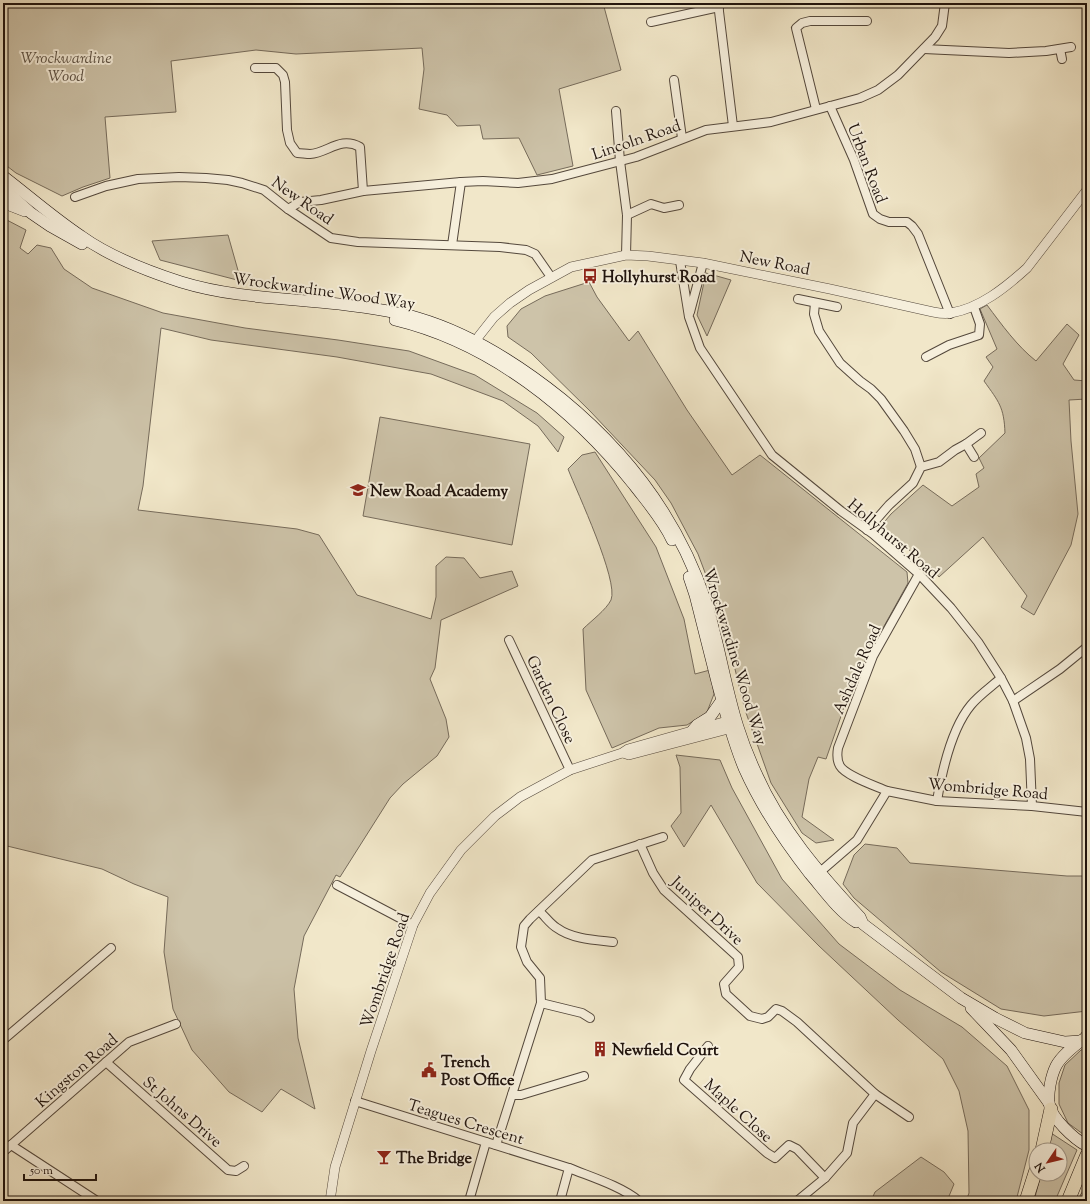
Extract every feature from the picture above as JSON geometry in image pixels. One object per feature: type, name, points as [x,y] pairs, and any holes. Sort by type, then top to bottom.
[{"type":"highway","points":[[1043,1142],[1050,1106]]},
{"type":"highway","points":[[1068,1201],[1087,1155]]},
{"type":"highway","points":[[1026,1201],[1032,1182]]},
{"type":"highway","points":[[1085,1201],[1087,1197]]},
{"type":"main road","name":"Wrockwardine Wood Way","points":[[5,185],[31,213],[50,226],[129,269],[183,289],[213,296],[266,304],[344,311],[409,324],[475,346],[517,366],[560,398],[592,426],[626,462],[663,510],[687,554],[707,604],[741,761],[770,817],[793,852],[821,887],[855,922],[863,924],[961,998],[995,1018],[1025,1032],[1065,1042],[1085,1038]]},
{"type":"main road","name":"Wrockwardine Wood Way","points":[[5,185],[82,237],[116,256],[161,275],[226,293],[271,299],[340,304],[417,317],[457,333],[552,402],[587,432],[616,462],[648,503],[670,535],[688,575],[695,595],[722,700],[757,776],[781,820],[820,872],[860,917],[863,924]]},
{"type":"main road","points":[[3,203],[31,213]]},
{"type":"main road","points":[[692,731],[697,725],[710,717],[722,700]]},
{"type":"main road","name":"Wrockwardine Wood Way","points":[[961,998],[1011,1050],[1064,1128],[1072,1136],[1087,1146]]},
{"type":"main road","points":[[1050,1106],[1050,1085],[1056,1066],[1066,1053],[1085,1038]]},
{"type":"street","name":"Lincoln Road","points":[[288,209],[300,202],[321,200],[363,191],[461,182],[483,181],[505,183],[533,182],[552,179],[650,152],[682,138],[706,130],[771,122],[860,98],[878,90],[898,75],[935,37],[942,26],[945,3]]},
{"type":"street","points":[[651,22],[718,5],[733,126]]},
{"type":"street","points":[[816,109],[796,28],[802,23],[810,21],[867,21]]},
{"type":"street","points":[[924,49],[1009,53],[1046,51],[1070,47]]},
{"type":"street","points":[[1060,49],[1062,59]]},
{"type":"street","points":[[254,68],[276,68],[282,75],[285,82],[287,130],[290,143],[297,153],[311,154],[342,144],[352,143],[360,147],[363,191]]},
{"type":"street","points":[[674,80],[682,138]]},
{"type":"street","name":"Urban Road","points":[[830,106],[854,160],[873,214],[880,219],[889,222],[907,222],[912,226],[918,234],[950,314]]},
{"type":"street","points":[[616,111],[620,161],[627,215],[626,255]]},
{"type":"street","name":"New Road","points":[[75,197],[106,186],[138,179],[206,178],[242,183],[264,190],[288,209],[331,238],[358,242],[452,245],[526,250],[535,254],[551,277]]},
{"type":"street","points":[[452,245],[461,182]]},
{"type":"street","name":"New Road","points":[[475,346],[480,336],[501,311],[529,290],[571,267],[626,255],[648,256],[702,263],[830,289],[932,312],[950,314],[974,307],[1003,288],[1027,268],[1087,190]]},
{"type":"street","points":[[627,215],[651,204],[664,208],[679,205]]},
{"type":"street","name":"Hollyhurst Road","points":[[680,260],[689,317],[700,348],[772,455],[867,530],[919,574],[951,608],[978,642],[1001,678],[1013,701],[1026,738],[1030,759],[1032,806]]},
{"type":"street","points":[[689,317],[702,263]]},
{"type":"street","points":[[798,299],[837,308]]},
{"type":"street","points":[[815,303],[814,314],[819,331],[840,363],[881,399],[916,449],[921,467],[913,483],[889,505],[867,530]]},
{"type":"street","points":[[926,357],[949,345],[979,335],[980,324],[974,307]]},
{"type":"street","points":[[921,467],[939,462],[981,433]]},
{"type":"street","points":[[966,444],[974,457]]},
{"type":"street","name":"Ashdale Road","points":[[850,775],[840,767],[837,756],[841,740],[874,656],[919,574]]},
{"type":"street","name":"Garden Close","points":[[509,640],[570,770]]},
{"type":"street","points":[[1013,701],[1060,669],[1087,647]]},
{"type":"street","points":[[937,801],[947,756],[962,719],[970,706],[1001,678]]},
{"type":"street","name":"Wombridge Road","points":[[330,1201],[335,1168],[355,1101],[413,925],[430,893],[461,850],[495,816],[520,797],[570,770],[622,753],[628,749],[692,731],[733,724]]},
{"type":"street","name":"Wombridge Road","points":[[622,753],[629,755],[733,724]]},
{"type":"street","name":"Wombridge Road","points":[[850,775],[887,791],[937,801],[1032,806],[1087,812]]},
{"type":"street","points":[[820,872],[857,840],[887,791]]},
{"type":"street","points":[[496,1145],[541,1002],[540,978],[527,962],[521,947],[524,926],[592,860],[663,837]]},
{"type":"street","name":"Juniper Drive","points":[[640,844],[653,873],[664,890],[738,957],[739,967],[724,984],[726,994],[750,1016],[762,1019],[768,1017],[776,1009],[782,1011],[797,1022],[875,1094],[909,1117]]},
{"type":"street","points":[[337,885],[413,925]]},
{"type":"street","points":[[539,910],[557,928],[572,935],[592,940],[613,942]]},
{"type":"street","points":[[3,1040],[111,948]]},
{"type":"street","points":[[541,1002],[582,1013],[590,1018]]},
{"type":"street","name":"Kingston Road","points":[[3,1152],[129,1042],[176,1024]]},
{"type":"street","name":"Maple Close","points":[[708,1046],[690,1069],[684,1080],[767,1154],[775,1158],[789,1145],[797,1149],[825,1178]]},
{"type":"street","name":"St Johns Drive","points":[[106,1062],[228,1170],[236,1171],[244,1166]]},
{"type":"street","points":[[512,1094],[521,1095],[584,1076]]},
{"type":"street","points":[[797,1201],[825,1178],[847,1153],[853,1123],[875,1094]]},
{"type":"street","name":"Teagues Crescent","points":[[355,1101],[569,1168],[603,1182],[634,1197],[639,1201]]},
{"type":"street","points":[[469,1201],[486,1142]]},
{"type":"street","points":[[11,1144],[97,1201]]},
{"type":"street","points":[[560,1201],[569,1168]]},
{"type":"green space","name":"Wrockwardine Wood","points":[[3,3],[603,3],[621,70],[559,89],[573,166],[537,175],[519,138],[483,139],[480,125],[457,126],[447,115],[419,109],[424,69],[422,48],[296,54],[256,50],[171,61],[176,112],[105,117],[110,178],[62,196],[16,173],[3,163]]},
{"type":"green space","points":[[3,218],[26,230],[20,248],[28,254],[37,245],[51,248],[64,269],[92,288],[163,313],[245,328],[409,351],[475,375],[537,413],[564,437],[558,452],[538,426],[503,401],[431,374],[337,357],[211,340],[161,328],[143,486],[138,510],[297,529],[319,535],[357,595],[431,619],[436,597],[436,566],[446,557],[464,558],[480,578],[512,571],[518,586],[441,620],[435,668],[430,679],[446,719],[449,737],[437,756],[403,784],[390,798],[340,877],[336,875],[304,936],[294,989],[298,1038],[315,1109],[281,1089],[262,1112],[229,1092],[192,1050],[173,1009],[164,952],[168,897],[134,884],[102,869],[3,845]]},
{"type":"green space","points":[[228,235],[241,281],[160,260],[152,241]]},
{"type":"green space","points":[[706,273],[731,280],[707,336],[697,315]]},
{"type":"green space","points":[[589,282],[597,297],[629,341],[638,331],[687,410],[732,475],[760,455],[907,572],[908,583],[853,682],[826,759],[818,757],[809,779],[802,817],[834,840],[816,843],[802,833],[771,783],[745,710],[723,620],[698,554],[671,503],[655,480],[590,411],[531,353],[508,337],[507,326],[521,309],[545,296]]},
{"type":"green space","points":[[987,305],[1016,342],[1036,361],[1067,324],[1079,335],[1063,364],[1074,380],[1087,381],[1087,399],[1069,400],[1071,441],[1078,514],[1071,545],[1034,615],[1021,607],[1027,596],[983,537],[939,577],[932,568],[880,527],[891,514],[923,485],[952,506],[979,487],[976,474],[984,468],[979,458],[1005,433],[1000,405],[984,381],[993,367],[986,357],[997,349],[980,309]]},
{"type":"green space","points":[[380,417],[530,444],[512,545],[363,516]]},
{"type":"green space","points":[[595,452],[656,547],[684,619],[695,674],[710,670],[714,694],[707,712],[687,725],[659,728],[612,748],[586,690],[583,629],[609,604],[612,590],[609,575],[596,536],[568,469],[582,455]]},
{"type":"green space","points":[[676,755],[720,760],[732,788],[782,879],[839,944],[900,990],[962,1027],[1007,1066],[1029,1110],[1028,1154],[1016,1201],[966,1201],[969,1193],[968,1131],[959,1091],[943,1059],[898,1020],[819,946],[757,883],[711,805],[684,847],[671,826],[681,813],[680,767]]},
{"type":"green space","points":[[865,844],[897,848],[910,863],[1067,876],[1087,876],[1087,1011],[1044,1016],[1001,1009],[941,972],[854,898],[843,884],[854,855]]},
{"type":"green space","points":[[1087,1048],[1087,1137],[1068,1123],[1059,1104],[1059,1083],[1065,1065],[1081,1050]]},
{"type":"green space","points":[[1051,1133],[1065,1142],[1049,1142]]},
{"type":"green space","points":[[1068,1144],[1077,1150],[1068,1171]]},
{"type":"green space","points":[[921,1157],[944,1172],[954,1184],[947,1201],[871,1201],[875,1192]]},
{"type":"green space","points":[[1039,1182],[1063,1182],[1055,1201],[1034,1201]]},
{"type":"place","name":"Hollyhurst Road","points":[[590,276]]},
{"type":"place","name":"New Road Academy","points":[[358,490]]},
{"type":"place","name":"Newfield Court","points":[[600,1049]]},
{"type":"place","name":"Trench Post Office","points":[[429,1070]]},
{"type":"place","name":"The Bridge","points":[[384,1157]]}]
